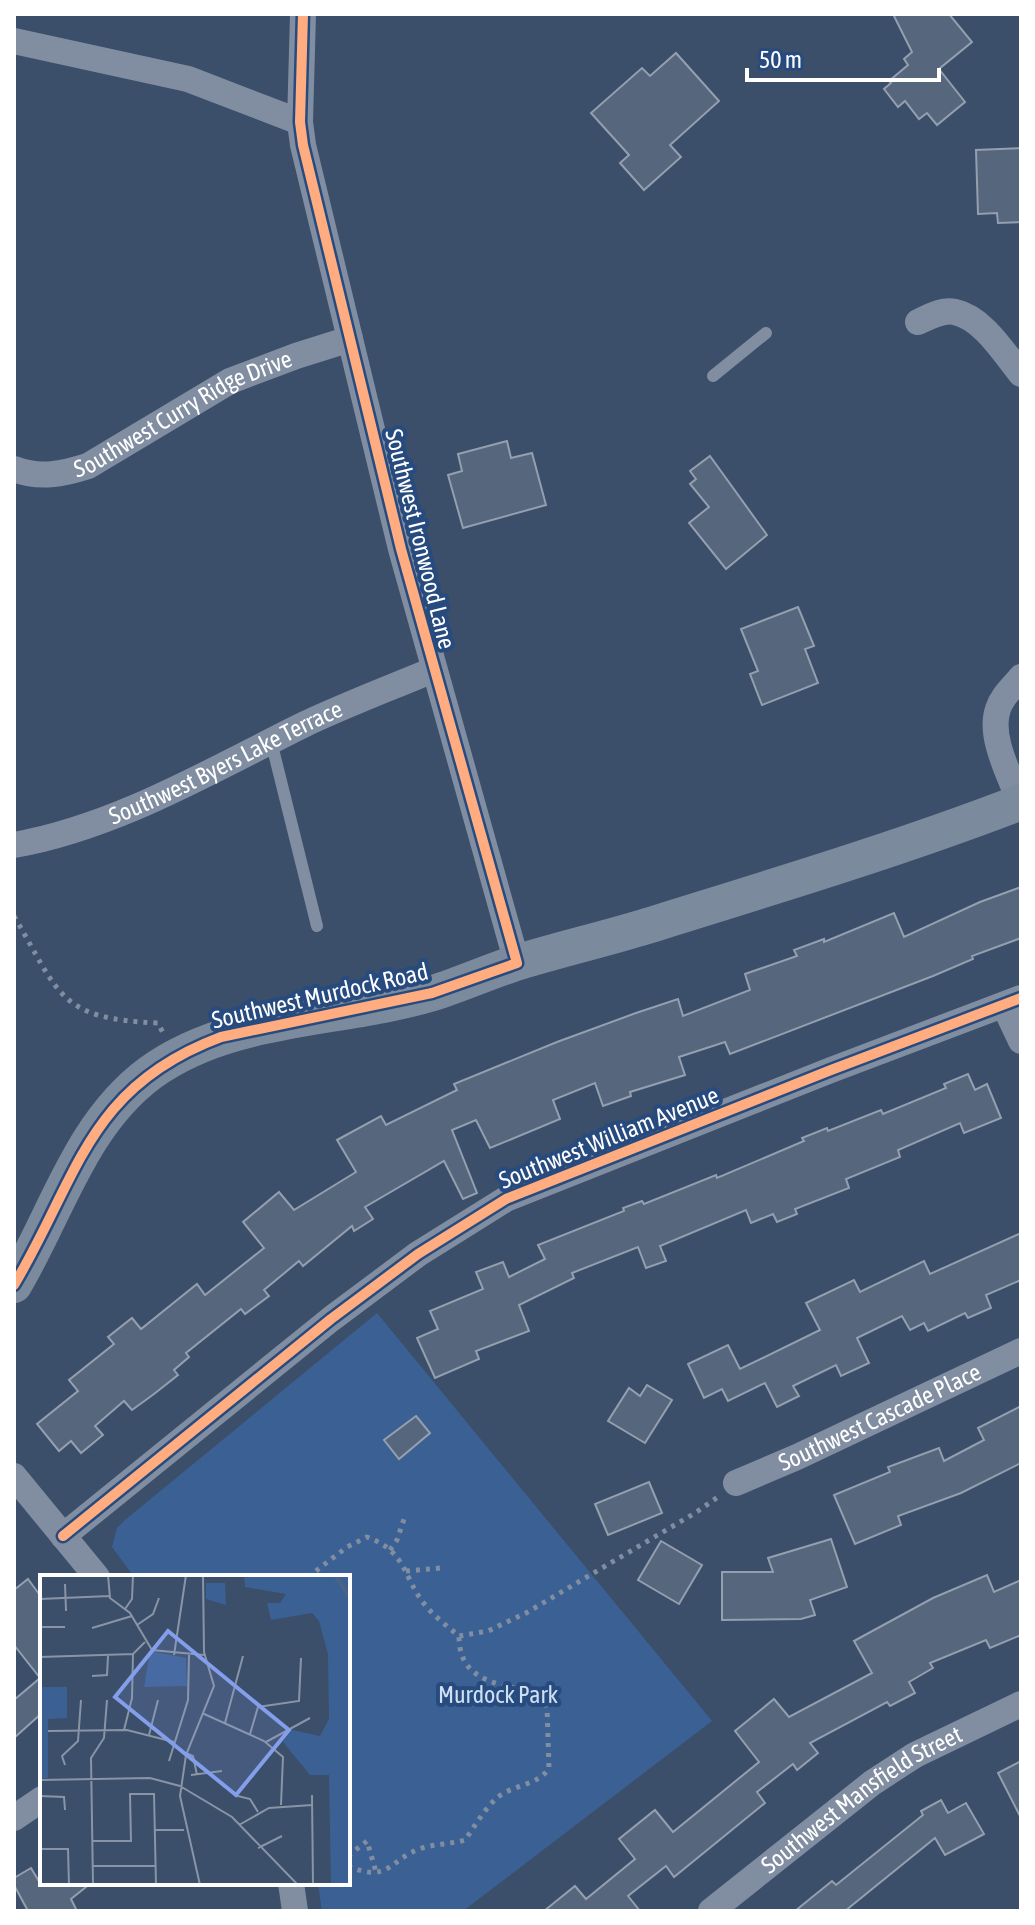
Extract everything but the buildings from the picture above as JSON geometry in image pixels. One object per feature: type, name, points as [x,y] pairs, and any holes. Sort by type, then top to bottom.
[{"type":"main road","name":"Southwest Murdock Road","points":[[14,1285],[96,1130],[137,1083],[177,1056],[221,1037],[432,993],[517,963],[645,926],[965,824],[1020,803]]},
{"type":"street","name":"Southwest Ironwood Lane","points":[[303,14],[300,122],[350,339],[433,670],[517,963]]},
{"type":"street","points":[[14,41],[188,79],[300,122]]},
{"type":"street","points":[[918,322],[938,313],[954,312],[970,319],[985,331],[1021,374]]},
{"type":"street","name":"Southwest Curry Ridge Drive","points":[[14,469],[38,475],[63,474],[88,466],[230,381],[350,339]]},
{"type":"street","name":"Southwest Byers Lake Terrace","points":[[14,845],[51,838],[157,798],[271,741],[433,670]]},
{"type":"street","points":[[1020,803],[996,728],[997,711],[1021,677]]},
{"type":"street","points":[[1013,1002],[1021,1041]]},
{"type":"street","name":"Southwest William Avenue","points":[[63,1536],[331,1319],[418,1254],[506,1199],[831,1070],[1013,1002]]},
{"type":"street","name":"Southwest Cascade Place","points":[[736,1483],[1021,1351]]},
{"type":"street","points":[[14,1476],[95,1575]]},
{"type":"street","name":"Southwest Mansfield Street","points":[[711,1911],[883,1776],[915,1755],[1021,1704]]},
{"type":"street","points":[[14,1818],[40,1800]]},
{"type":"street","points":[[291,1885],[295,1911]]},
{"type":"lane","points":[[713,376],[766,333]]},
{"type":"lane","points":[[271,741],[317,926]]},
{"type":"path","points":[[14,916],[58,991],[72,1005],[104,1018],[158,1023],[177,1056]]},
{"type":"path","points":[[459,1636],[488,1631],[548,1602],[695,1513],[736,1483]]},
{"type":"path","points":[[390,1550],[404,1519]]},
{"type":"path","points":[[311,1575],[347,1547],[367,1537],[381,1542],[406,1571],[425,1605],[459,1636],[459,1648],[466,1663],[495,1685],[543,1697],[547,1707],[549,1768],[544,1776],[513,1787],[497,1798],[465,1840],[425,1847],[408,1854],[394,1867],[376,1872],[363,1872],[350,1867]]},
{"type":"path","points":[[406,1571],[441,1568]]},
{"type":"path","points":[[350,1854],[367,1841],[376,1872]]},
{"type":"green space","name":"Murdock Park","points":[[377,1313],[712,1721],[463,1911],[322,1911],[318,1885],[350,1885],[350,1575],[133,1575],[112,1547],[117,1528]]},
{"type":"cycle path","points":[[14,1285],[92,1139],[114,1109],[141,1082],[176,1058],[221,1037],[432,993],[517,963],[401,549],[303,145],[300,122],[303,14]]},
{"type":"cycle path","points":[[63,1536],[331,1319],[418,1254],[506,1199],[1021,998]]}]
